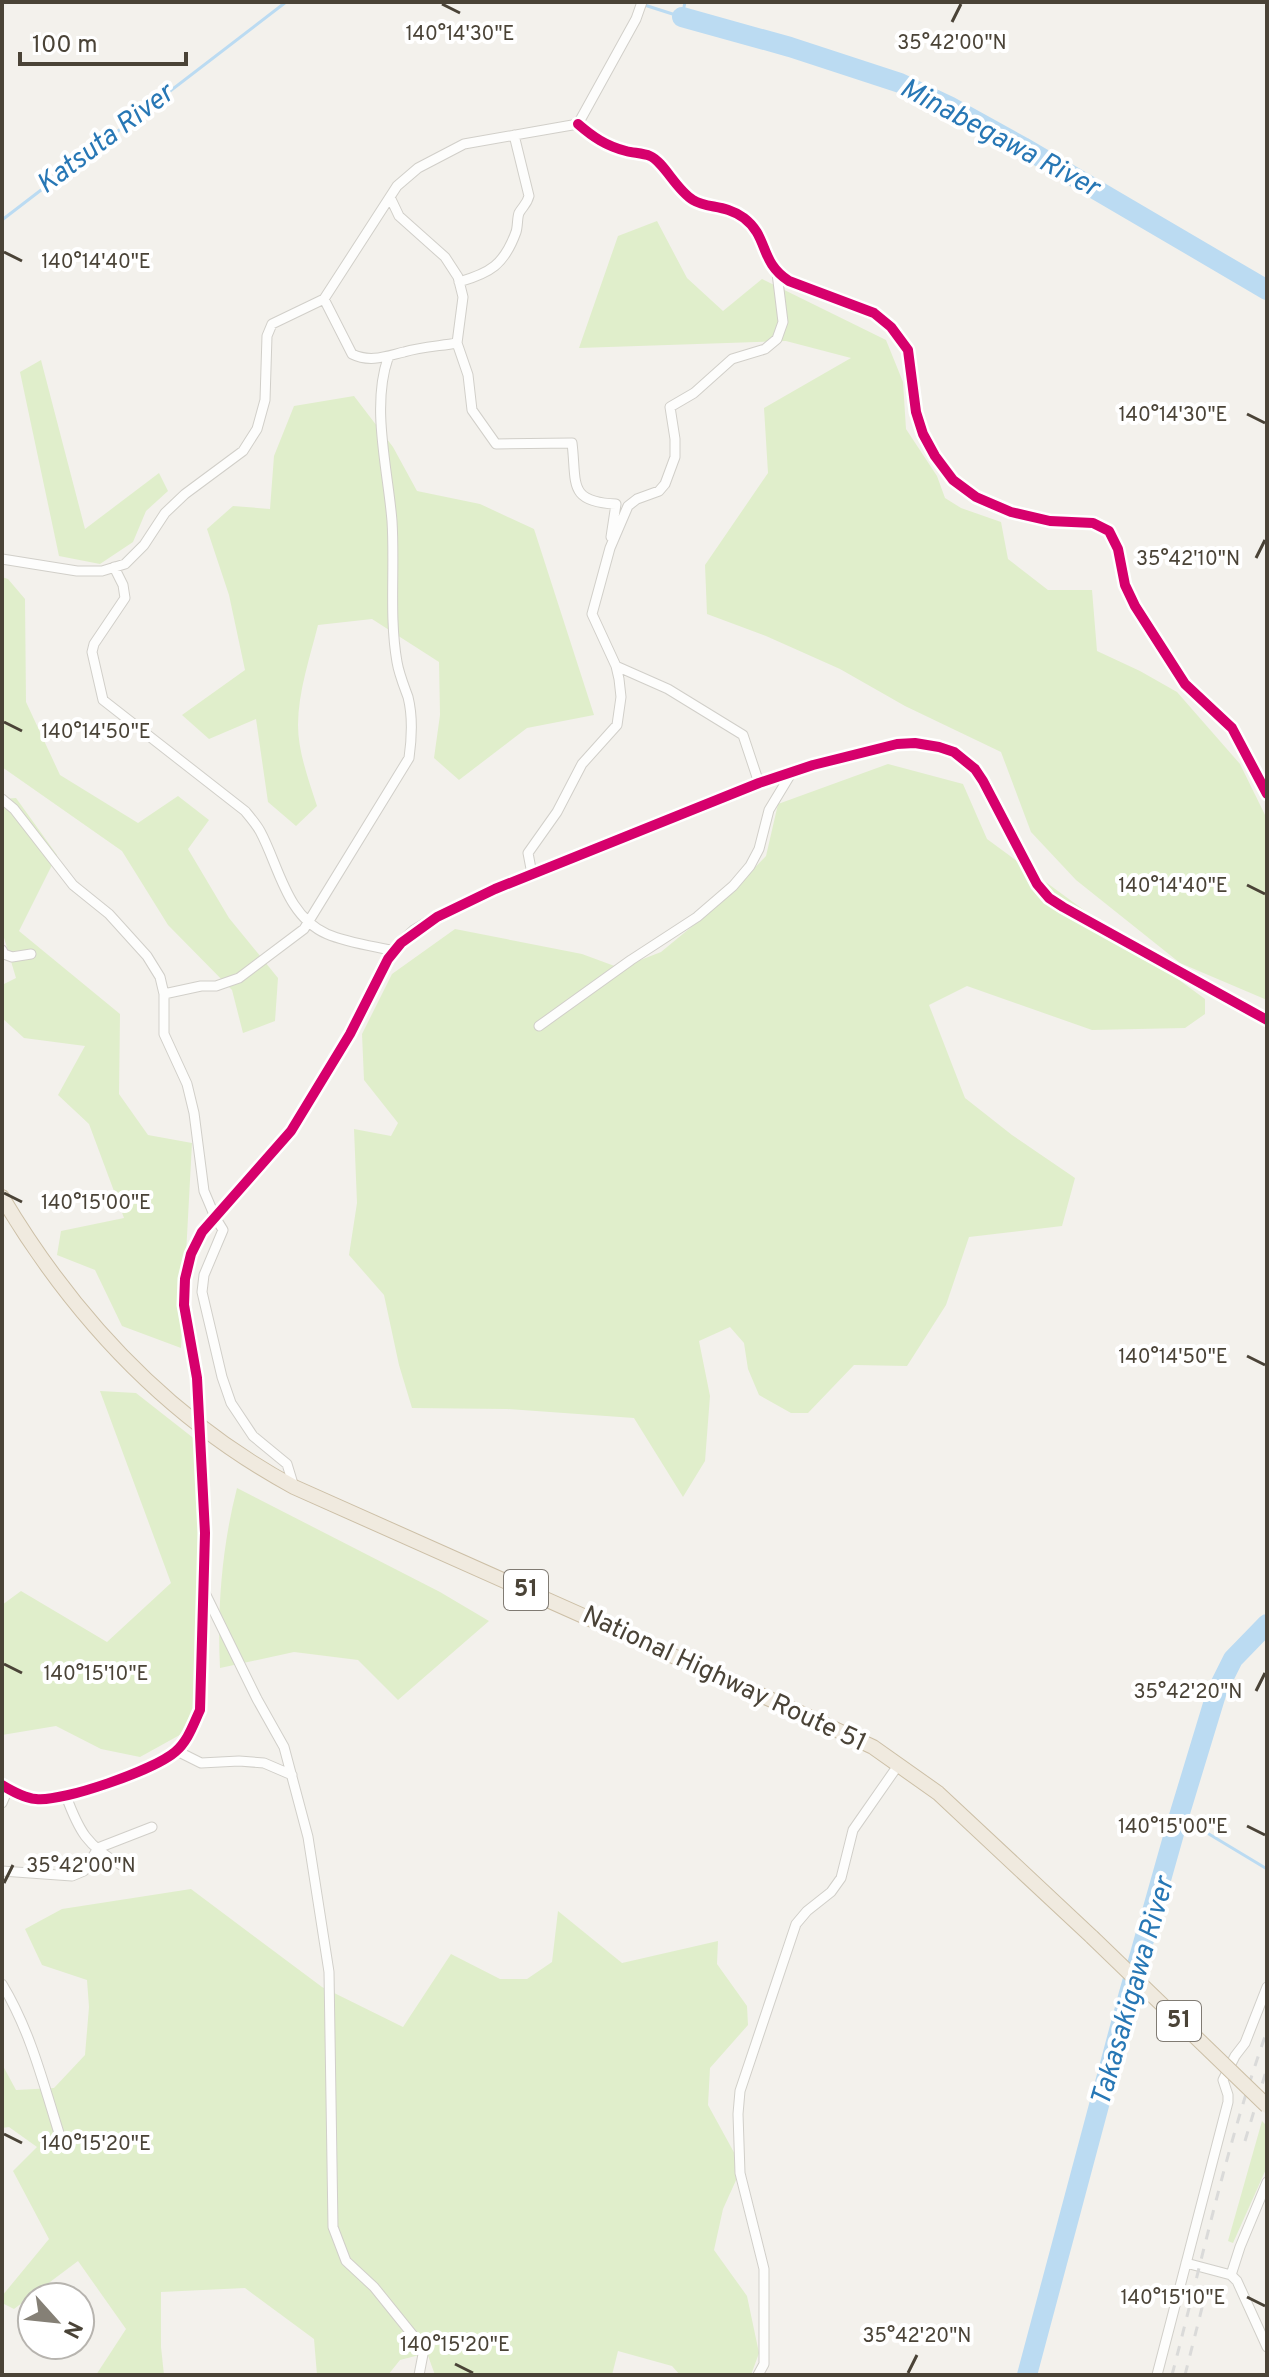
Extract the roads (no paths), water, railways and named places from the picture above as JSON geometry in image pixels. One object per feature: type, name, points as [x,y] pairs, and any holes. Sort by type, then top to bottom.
[{"type":"highway","name":"National Highway Route 51","points":[[2,1197],[62,1288],[128,1365],[219,1440],[294,1487],[873,1747],[938,1793],[970,1821],[1267,2106]]},
{"type":"street","points":[[578,124],[636,19],[642,2]]},
{"type":"street","points":[[2,559],[77,571],[102,571],[125,564],[144,545],[165,513],[185,494],[243,451],[257,429],[265,400],[267,336],[272,324],[324,299],[397,186],[418,168],[464,144],[578,124]]},
{"type":"street","points":[[578,124],[596,140],[609,146],[652,156],[681,191],[695,202],[720,206],[745,219],[757,230],[777,273],[789,281],[874,313],[891,327],[908,350],[916,412],[923,434],[953,480],[976,497],[1011,512],[1050,521],[1093,523],[1109,531],[1118,549],[1125,585],[1135,606],[1185,684],[1232,728],[1267,794]]},
{"type":"street","points":[[459,282],[484,275],[496,266],[516,231],[519,213],[528,203],[514,135]]},
{"type":"street","points":[[390,197],[399,216],[445,257],[459,282],[463,297],[457,343],[468,375],[472,410],[496,444],[572,443],[577,489],[584,498],[596,503],[616,504],[610,548],[592,614],[616,666],[621,697],[617,725],[582,764],[557,812],[528,853],[532,874]]},
{"type":"street","points":[[610,548],[628,506],[659,491],[665,484],[675,457],[670,407],[694,393],[732,359],[765,349],[777,339],[783,322],[777,273]]},
{"type":"street","points":[[324,299],[352,354],[360,358],[388,358],[401,352],[457,343]]},
{"type":"street","points":[[164,994],[216,986],[239,978],[304,929],[409,758],[412,732],[409,701],[397,663],[392,522],[385,470],[382,376],[388,358]]},
{"type":"street","points":[[114,567],[123,585],[125,598],[94,644],[92,652],[103,700],[245,811],[258,828],[293,903],[309,922],[326,933],[395,951]]},
{"type":"street","points":[[616,666],[668,689],[743,735],[759,783]]},
{"type":"street","points":[[2,1803],[5,1787],[34,1799],[51,1799],[160,1763],[177,1751],[190,1734],[200,1710],[205,1533],[197,1378],[184,1305],[185,1279],[191,1254],[202,1232],[291,1131],[350,1034],[395,951],[414,931],[437,917],[532,874],[759,783],[897,744],[927,744],[954,752],[975,769],[1037,884],[1049,898],[1267,1020]]},
{"type":"street","points":[[539,1026],[697,917],[733,886],[750,866],[759,849],[769,810],[792,772]]},
{"type":"street","points":[[2,799],[14,809],[73,885],[109,914],[147,956],[160,977],[164,994],[164,1034],[187,1084],[199,1142],[204,1191],[223,1230],[204,1275],[202,1292],[222,1377],[231,1403],[253,1436],[287,1464],[294,1487]]},
{"type":"street","points":[[2,950],[12,957],[31,954]]},
{"type":"street","points":[[204,1591],[284,1747],[308,1837],[329,1972],[333,2227],[346,2261],[374,2287],[424,2349],[419,2375]]},
{"type":"street","points":[[177,1751],[201,1763],[264,1763],[292,1775]]},
{"type":"street","points":[[758,2375],[764,2364],[764,2269],[740,2173],[740,2091],[796,1924],[831,1892],[841,1878],[853,1830],[899,1764]]},
{"type":"street","points":[[66,1796],[83,1836],[121,1865]]},
{"type":"street","points":[[2,1871],[72,1876],[84,1871],[98,1848],[152,1827]]},
{"type":"street","points":[[2,1984],[35,2052],[59,2133]]},
{"type":"street","points":[[1157,2375],[1228,2102],[1223,2080],[1245,2043],[1267,1987]]},
{"type":"street","points":[[1231,2275],[1267,2182]]},
{"type":"street","points":[[1186,2263],[1231,2275],[1237,2281],[1267,2347]]},
{"type":"waterway","name":"Katsuta River","points":[[2,220],[286,2]]},
{"type":"waterway","name":"Katsuta River","points":[[635,2],[682,17],[685,2]]},
{"type":"waterway","name":"Minabegawa River","points":[[682,17],[790,47],[900,83],[1023,147],[1267,290]]},
{"type":"waterway","name":"Takasakigawa River","points":[[1027,2375],[1129,1993],[1217,1691],[1233,1659],[1267,1624]]},
{"type":"waterway","points":[[1179,1816],[1267,1869]]},
{"type":"railway","points":[[1172,2375],[1227,2159],[1267,2031]]},
{"type":"railway","points":[[1245,2141],[1267,2068]]},
{"type":"railway","points":[[1185,2375],[1207,2288]]}]
